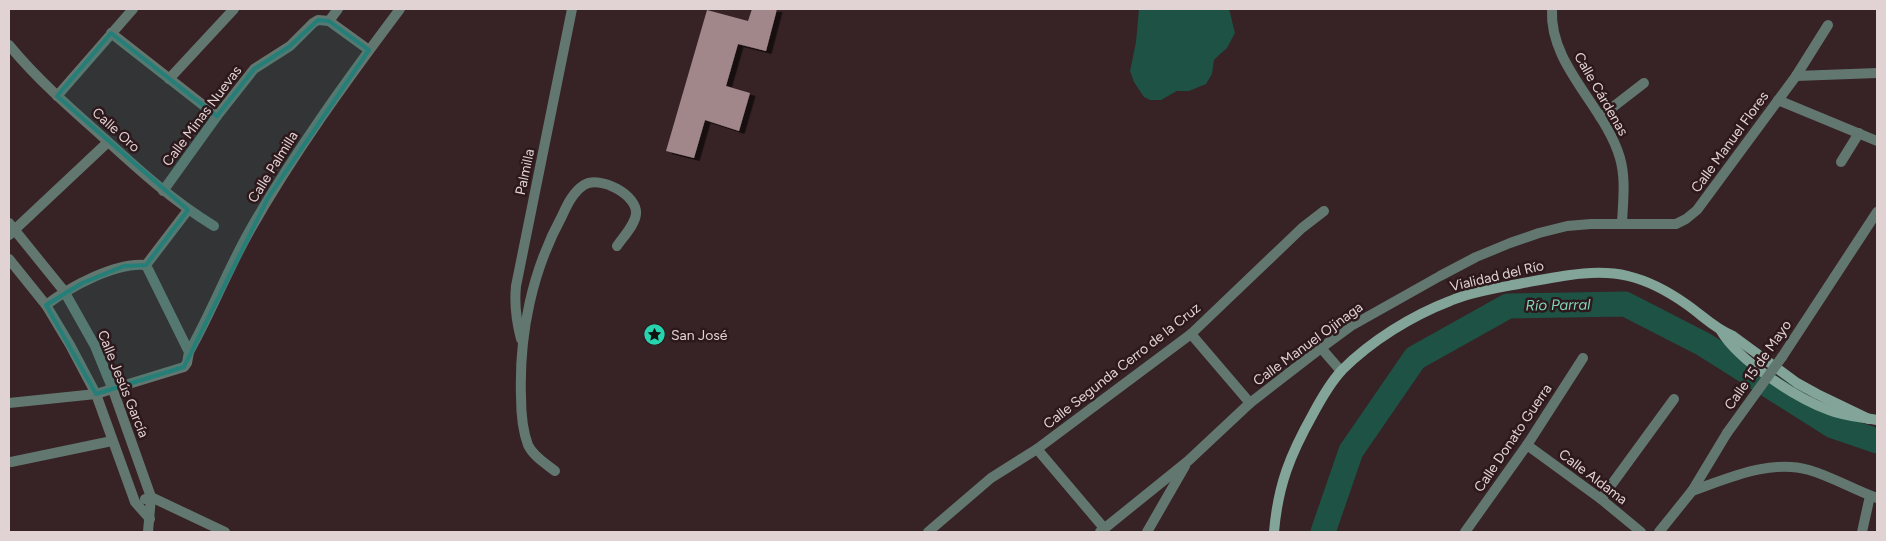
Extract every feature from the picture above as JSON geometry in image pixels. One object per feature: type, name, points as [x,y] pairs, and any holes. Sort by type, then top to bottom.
[{"type":"main road","name":"Vialidad del Río","points":[[1274,532],[1278,497],[1295,448],[1319,402],[1341,371],[1367,348],[1409,320],[1431,308],[1477,292],[1565,276],[1610,274],[1628,276],[1644,281],[1662,289],[1686,304],[1721,331],[1727,341],[1747,359],[1793,392],[1829,410],[1873,420]]},
{"type":"street","points":[[57,96],[133,9]]},
{"type":"street","points":[[169,79],[234,9]]},
{"type":"street","points":[[338,9],[329,21],[370,50]]},
{"type":"street","name":"Calle Palmilla","points":[[9,403],[96,394],[184,367],[248,234],[268,198],[294,157],[400,9]]},
{"type":"street","name":"Palmilla","points":[[522,341],[515,318],[516,286],[572,9]]},
{"type":"street","name":"Calle Cárdenas","points":[[1552,9],[1553,30],[1558,46],[1600,117],[1619,156],[1623,173],[1622,223]]},
{"type":"street","name":"Calle Minas Nuevas","points":[[164,191],[217,116],[254,69],[290,46],[313,23],[318,20],[329,21]]},
{"type":"street","name":"Calle Manuel Flores","points":[[1622,223],[1676,224],[1697,210],[1796,76],[1828,25]]},
{"type":"street","points":[[111,33],[217,116]]},
{"type":"street","name":"Calle Oro","points":[[9,44],[57,96],[108,142],[164,191],[188,210],[214,226]]},
{"type":"street","points":[[1796,76],[1877,73]]},
{"type":"street","points":[[1600,117],[1644,83]]},
{"type":"street","points":[[1778,100],[1877,141]]},
{"type":"street","points":[[1841,162],[1859,133]]},
{"type":"street","points":[[11,229],[108,142]]},
{"type":"street","points":[[554,471],[529,447],[521,417],[520,375],[522,341],[532,292],[544,252],[569,202],[584,185],[599,181],[629,198],[634,203],[636,208],[634,220],[617,246]]},
{"type":"street","points":[[146,265],[188,210]]},
{"type":"street","name":"Calle Segunda Cerro de la Cruz","points":[[928,532],[991,478],[1037,449],[1190,334],[1302,228],[1324,211]]},
{"type":"street","name":"Calle 15 de Mayo","points":[[1659,532],[1692,491],[1727,433],[1782,357],[1877,212]]},
{"type":"street","name":"Calle Manuel Ojinaga","points":[[1102,530],[1188,461],[1250,403],[1351,326],[1476,257],[1539,233],[1558,228],[1591,224],[1622,223]]},
{"type":"street","name":"Calle Jesús García","points":[[11,229],[64,291],[95,346],[113,390],[151,497],[148,532]]},
{"type":"street","name":"Calle Jesús García","points":[[9,258],[46,305],[70,345],[96,394],[135,502],[150,518]]},
{"type":"street","points":[[146,265],[189,355]]},
{"type":"street","points":[[46,305],[64,291],[124,266],[146,265]]},
{"type":"street","points":[[1190,334],[1250,403]]},
{"type":"street","points":[[1321,348],[1341,371]]},
{"type":"street","name":"Calle Donato Guerra","points":[[1464,532],[1528,445],[1583,358]]},
{"type":"street","points":[[1601,499],[1674,399]]},
{"type":"street","points":[[11,462],[112,441]]},
{"type":"street","name":"Calle Aldama","points":[[1528,445],[1601,499],[1641,532]]},
{"type":"street","points":[[1037,449],[1102,530]]},
{"type":"street","points":[[1147,532],[1188,461]]},
{"type":"street","points":[[1692,491],[1749,472],[1774,466],[1808,470],[1874,497],[1862,532]]},
{"type":"street","points":[[135,502],[151,497],[225,532]]},
{"type":"highlighted area","points":[[318,20],[329,21],[369,50],[268,198],[184,367],[96,394],[46,305],[82,283],[124,266],[146,265],[188,210],[57,96],[111,33],[217,116],[254,69],[290,46]]},
{"type":"shaded area","points":[[1139,9],[1229,9],[1235,33],[1227,48],[1214,60],[1212,74],[1206,84],[1189,91],[1177,91],[1161,100],[1150,100],[1144,97],[1134,82],[1130,71],[1136,42]]},
{"type":"building","points":[[752,9],[777,9],[766,51],[738,44],[726,86],[750,93],[739,131],[705,120],[694,158],[666,151],[707,10],[748,21]]},
{"type":"waterway","name":"Río Parral","points":[[1323,532],[1351,451],[1415,358],[1508,306],[1625,304],[1703,344],[1833,426],[1877,441]]},
{"type":"place","name":"San José","points":[[655,335]]}]
